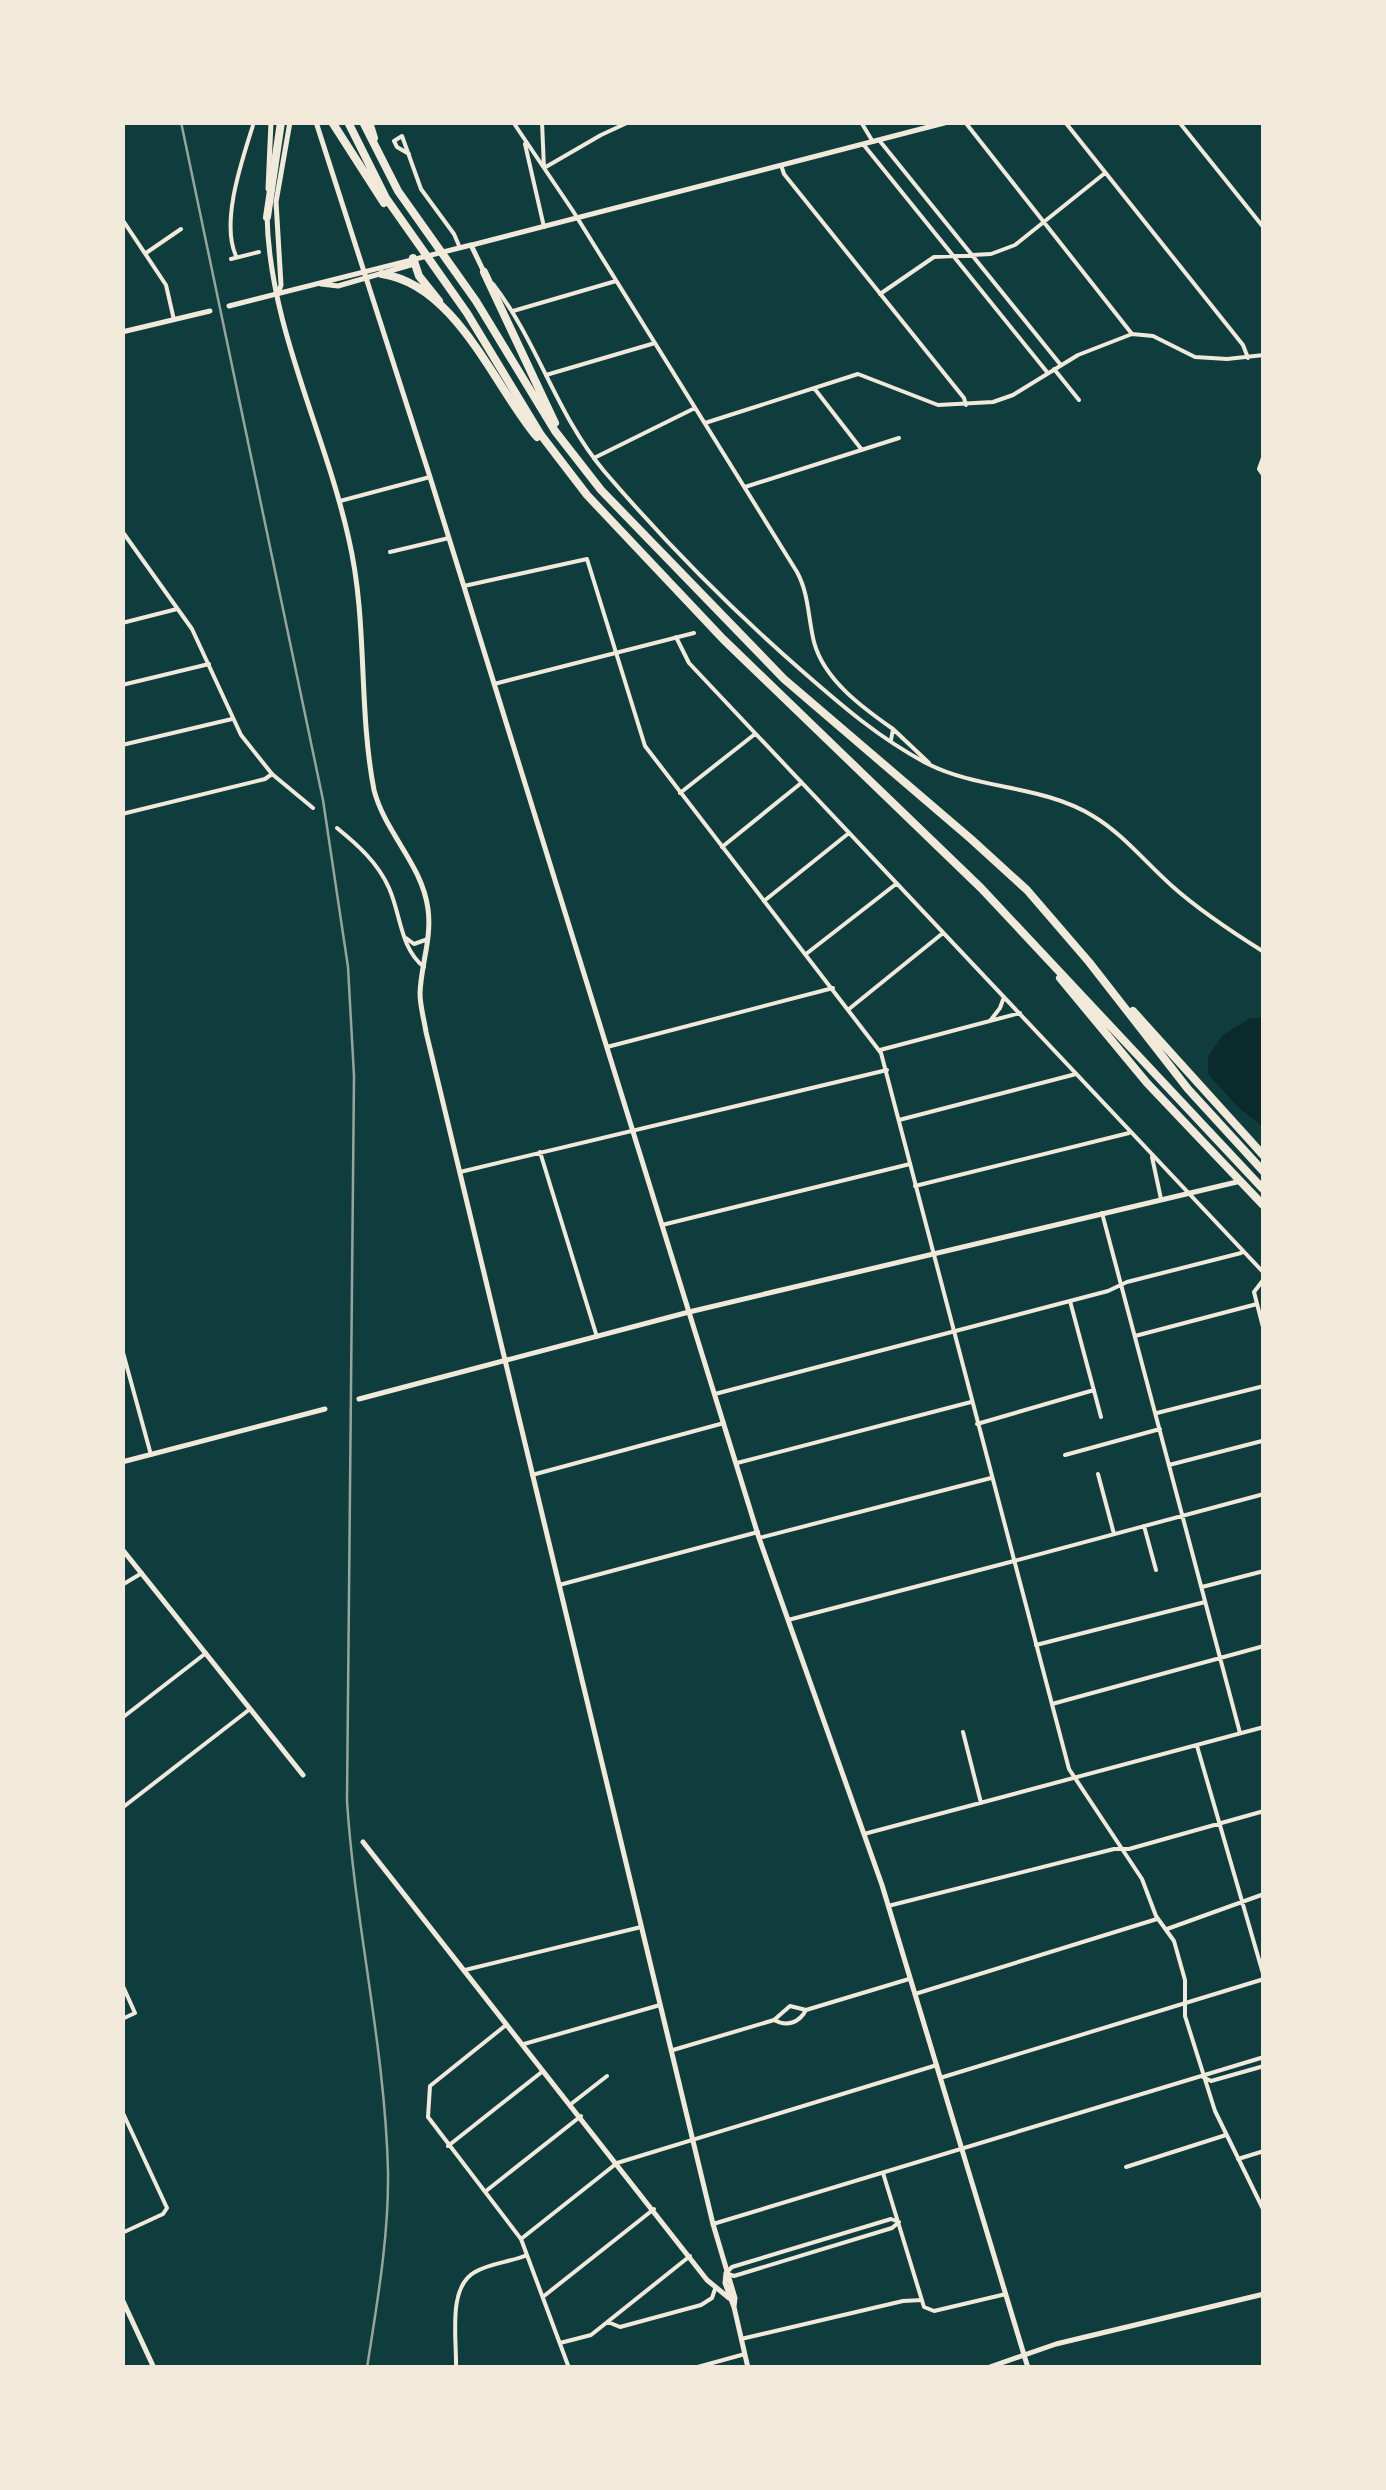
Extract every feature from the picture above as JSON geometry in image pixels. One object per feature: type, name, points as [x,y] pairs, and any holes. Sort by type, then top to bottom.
[{"type":"highway","points":[[332,122],[372,187],[413,237]]},
{"type":"highway","points":[[348,122],[372,173],[457,298],[531,419],[575,480]]},
{"type":"highway","points":[[366,122],[394,183],[476,302],[534,399],[607,498],[750,647],[978,844],[1040,904],[1264,1156]]},
{"type":"highway","points":[[268,217],[288,123]]},
{"type":"highway","points":[[415,260],[419,276],[457,322],[521,417],[575,480],[723,639],[941,848],[1264,1190]]},
{"type":"highway","points":[[484,272],[572,454]]},
{"type":"highway","points":[[382,274],[418,289],[457,322]]},
{"type":"highway","points":[[1020,930],[1147,1083],[1264,1206]]},
{"type":"highway","points":[[1083,954],[1182,1082],[1264,1174]]},
{"type":"main road","points":[[271,122],[268,217],[272,280],[340,501],[360,608],[368,760],[374,790],[382,815],[425,894],[428,939],[421,1008],[713,2224],[735,2298],[734,2307]]},
{"type":"main road","points":[[229,306],[948,122]]},
{"type":"main road","points":[[278,294],[276,202],[288,123]]},
{"type":"main road","points":[[316,123],[368,278],[758,1535],[888,1906],[1028,2368]]},
{"type":"main road","points":[[471,245],[484,272]]},
{"type":"main road","points":[[321,284],[338,286],[415,260]]},
{"type":"main road","points":[[122,332],[210,310]]},
{"type":"main road","points":[[358,1399],[689,1312],[1264,1174]]},
{"type":"main road","points":[[122,1462],[325,1408]]},
{"type":"main road","points":[[122,1549],[303,1775]]},
{"type":"main road","points":[[363,1842],[690,2256],[729,2298]]},
{"type":"main road","points":[[726,2274],[748,2368]]},
{"type":"main road","points":[[988,2368],[1024,2354],[1264,2294]]},
{"type":"main road","points":[[122,2299],[154,2368]]},
{"type":"street","points":[[254,122],[234,194],[232,245],[233,258],[259,252]]},
{"type":"street","points":[[513,122],[655,342],[802,582],[814,644],[824,664],[852,697],[932,766]]},
{"type":"street","points":[[542,122],[544,168]]},
{"type":"street","points":[[544,168],[629,122]]},
{"type":"street","points":[[861,122],[1060,364]]},
{"type":"street","points":[[964,122],[1132,334]]},
{"type":"street","points":[[1065,122],[1244,345],[1248,358]]},
{"type":"street","points":[[1179,122],[1264,228]]},
{"type":"street","points":[[524,139],[544,227]]},
{"type":"street","points":[[863,144],[1047,372]]},
{"type":"street","points":[[408,154],[421,189],[454,234],[458,248]]},
{"type":"street","points":[[781,166],[966,405]]},
{"type":"street","points":[[880,294],[922,263],[951,254],[1004,250],[1105,173]]},
{"type":"street","points":[[122,219],[166,285],[174,320]]},
{"type":"street","points":[[146,253],[181,229]]},
{"type":"street","points":[[484,272],[532,343],[564,414],[594,458],[743,619],[889,743],[932,766],[977,781],[1050,797],[1083,810],[1119,834],[1188,900],[1264,952]]},
{"type":"street","points":[[513,311],[616,281]]},
{"type":"street","points":[[705,423],[862,374],[930,403],[966,405],[1002,399],[1060,364],[1132,334],[1153,336],[1195,357],[1264,355]]},
{"type":"street","points":[[546,375],[655,342]]},
{"type":"street","points":[[1054,368],[1079,400]]},
{"type":"street","points":[[814,388],[862,450]]},
{"type":"street","points":[[594,458],[695,408]]},
{"type":"street","points":[[746,487],[899,438]]},
{"type":"street","points":[[1264,455],[1259,469],[1264,476]]},
{"type":"street","points":[[340,501],[430,477]]},
{"type":"street","points":[[122,530],[178,609],[209,664],[232,719],[272,774],[313,808]]},
{"type":"street","points":[[390,552],[449,538]]},
{"type":"street","points":[[464,586],[586,558],[642,740],[880,1050],[1074,1779],[1144,1882],[1158,1919],[1167,1928],[1184,1976],[1184,2003],[1204,2077],[1226,2135],[1264,2212]]},
{"type":"street","points":[[122,622],[178,609]]},
{"type":"street","points":[[494,684],[694,633]]},
{"type":"street","points":[[676,637],[689,663],[754,734],[1244,1252],[1264,1276],[1254,1290],[1264,1331]]},
{"type":"street","points":[[122,685],[209,664]]},
{"type":"street","points":[[122,745],[232,719]]},
{"type":"street","points":[[889,743],[893,730]]},
{"type":"street","points":[[680,793],[754,734]]},
{"type":"street","points":[[122,814],[265,779],[272,774]]},
{"type":"street","points":[[722,846],[801,783]]},
{"type":"street","points":[[338,828],[365,852],[381,874],[411,953],[424,968]]},
{"type":"street","points":[[764,901],[849,833]]},
{"type":"street","points":[[806,954],[896,884]]},
{"type":"street","points":[[849,1009],[943,933]]},
{"type":"street","points":[[404,936],[414,944],[428,939]]},
{"type":"street","points":[[607,1047],[833,988]]},
{"type":"street","points":[[990,1021],[1004,997]]},
{"type":"street","points":[[880,1050],[1020,1013]]},
{"type":"street","points":[[460,1172],[887,1070]]},
{"type":"street","points":[[899,1120],[1076,1074]]},
{"type":"street","points":[[915,1186],[1132,1132]]},
{"type":"street","points":[[540,1152],[598,1337]]},
{"type":"street","points":[[1151,1152],[1160,1198]]},
{"type":"street","points":[[661,1225],[910,1164]]},
{"type":"street","points":[[1102,1213],[1240,1734]]},
{"type":"street","points":[[715,1394],[1244,1252]]},
{"type":"street","points":[[1070,1301],[1101,1416]]},
{"type":"street","points":[[1135,1336],[1257,1304]]},
{"type":"street","points":[[122,1349],[150,1454]]},
{"type":"street","points":[[1156,1414],[1264,1386]]},
{"type":"street","points":[[977,1424],[1094,1390]]},
{"type":"street","points":[[738,1463],[971,1402]]},
{"type":"street","points":[[532,1475],[724,1423]]},
{"type":"street","points":[[1065,1455],[1160,1429]]},
{"type":"street","points":[[1169,1465],[1262,1440]]},
{"type":"street","points":[[1098,1474],[1114,1534]]},
{"type":"street","points":[[559,1585],[991,1478]]},
{"type":"street","points":[[788,1620],[1264,1494]]},
{"type":"street","points":[[1144,1526],[1156,1570]]},
{"type":"street","points":[[1202,1587],[1264,1571]]},
{"type":"street","points":[[122,1585],[142,1573]]},
{"type":"street","points":[[1036,1645],[1206,1602]]},
{"type":"street","points":[[1052,1704],[1264,1646]]},
{"type":"street","points":[[122,1718],[206,1653]]},
{"type":"street","points":[[122,1808],[250,1709]]},
{"type":"street","points":[[864,1834],[1264,1728]]},
{"type":"street","points":[[962,1732],[981,1803]]},
{"type":"street","points":[[940,2078],[1264,1978],[1197,1746]]},
{"type":"street","points":[[888,1906],[1264,1811]]},
{"type":"street","points":[[1167,1928],[1264,1894]]},
{"type":"street","points":[[915,1994],[1158,1919]]},
{"type":"street","points":[[465,1970],[641,1926]]},
{"type":"street","points":[[671,2050],[774,2020],[790,2006],[806,2010],[910,1978]]},
{"type":"street","points":[[122,1984],[136,2013],[122,2020]]},
{"type":"street","points":[[524,2044],[660,2004]]},
{"type":"street","points":[[774,2020],[790,2023],[806,2010]]},
{"type":"street","points":[[508,2024],[428,2089],[428,2117],[521,2238],[569,2368]]},
{"type":"street","points":[[713,2224],[1264,2058]]},
{"type":"street","points":[[521,2238],[617,2163],[936,2065]]},
{"type":"street","points":[[1204,2077],[1211,2081],[1264,2066]]},
{"type":"street","points":[[448,2146],[544,2070]]},
{"type":"street","points":[[571,2104],[607,2076]]},
{"type":"street","points":[[122,2111],[167,2210],[122,2233]]},
{"type":"street","points":[[485,2192],[581,2116]]},
{"type":"street","points":[[1126,2167],[1226,2135]]},
{"type":"street","points":[[1238,2159],[1264,2152]]},
{"type":"street","points":[[882,2173],[924,2308],[934,2311],[1006,2294]]},
{"type":"street","points":[[543,2297],[654,2209]]},
{"type":"street","points":[[892,2218],[899,2222],[892,2228],[734,2276],[726,2274],[732,2267],[892,2218]]},
{"type":"street","points":[[837,2235],[840,2244]]},
{"type":"street","points":[[784,2251],[786,2260]]},
{"type":"street","points":[[456,2368],[457,2299],[462,2283],[480,2269],[527,2255]]},
{"type":"street","points":[[560,2343],[592,2335],[690,2256]]},
{"type":"street","points":[[608,2322],[620,2327],[702,2305],[712,2298],[715,2287]]},
{"type":"street","points":[[741,2338],[902,2301],[922,2300]]},
{"type":"street","points":[[694,2368],[745,2354]]},
{"type":"water","points":[[1251,1018],[1263,1018],[1263,1127],[1208,1074],[1208,1056],[1223,1035]]},
{"type":"railway","points":[[181,122],[323,800],[348,967],[354,1076],[347,1801],[381,2078],[388,2171],[384,2245],[367,2368]]}]
